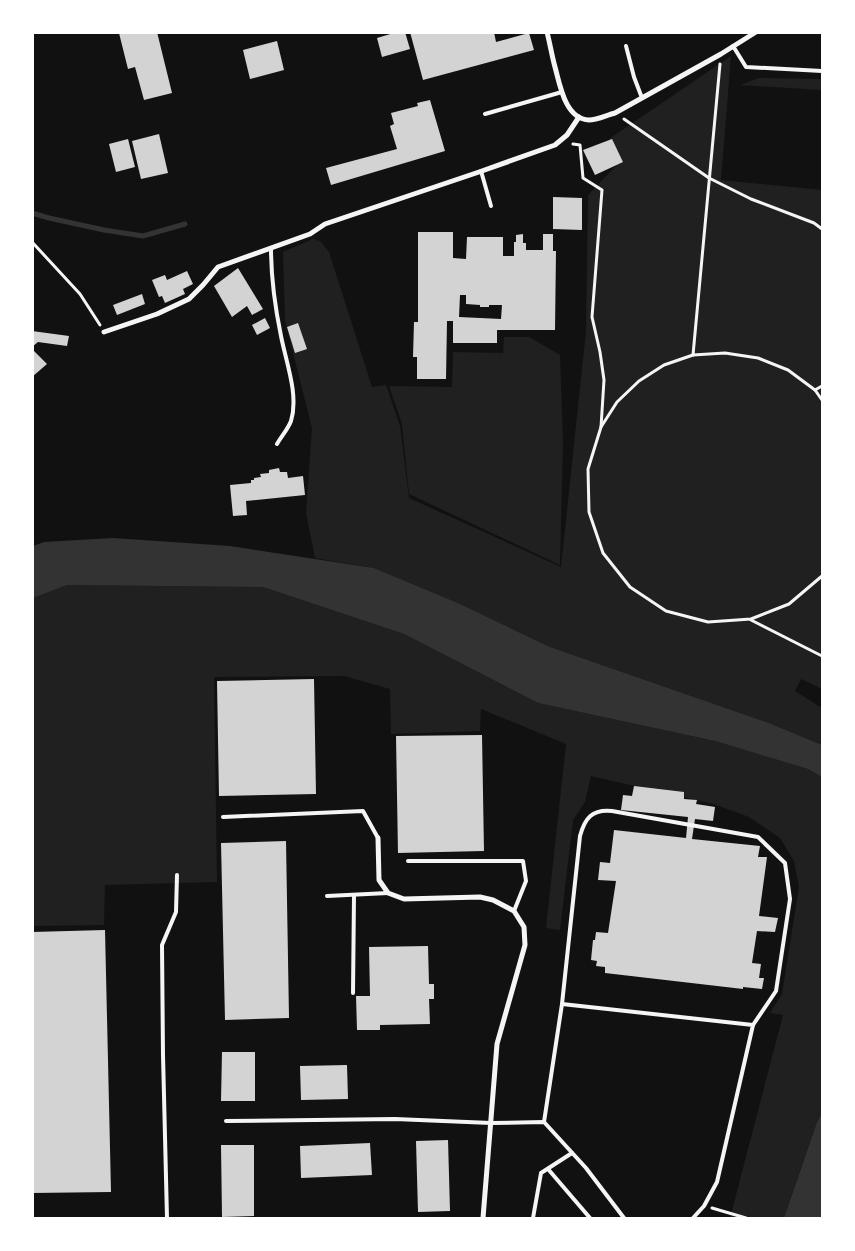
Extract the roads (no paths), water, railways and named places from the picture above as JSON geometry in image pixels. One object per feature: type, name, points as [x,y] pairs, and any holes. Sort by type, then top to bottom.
[{"type":"street","points":[[547,32],[562,92],[571,110],[586,120],[615,113],[721,54],[756,32]]},
{"type":"street","points":[[104,332],[157,314],[189,299],[218,267],[310,234],[325,224],[555,145],[567,135],[579,117]]},
{"type":"street","points":[[378,838],[379,880],[388,893],[404,899],[480,897],[493,900],[514,911],[524,927],[525,945],[497,1044],[483,1218]]},
{"type":"lane","points":[[626,46],[642,98]]},
{"type":"lane","points":[[733,46],[746,67],[822,71]]},
{"type":"lane","points":[[485,114],[562,92]]},
{"type":"lane","points":[[481,172],[491,206]]},
{"type":"lane","points":[[271,248],[275,301],[292,388],[293,404],[291,421],[277,444]]},
{"type":"lane","points":[[544,1122],[562,1004],[580,836],[583,825],[593,813],[602,810],[758,837],[785,863],[790,899],[776,991],[753,1025],[717,1182],[704,1206],[693,1218]]},
{"type":"lane","points":[[224,817],[363,811],[378,838]]},
{"type":"lane","points":[[408,862],[523,860],[526,882],[514,911]]},
{"type":"lane","points":[[166,1218],[162,946],[176,912],[177,875]]},
{"type":"lane","points":[[326,896],[388,893]]},
{"type":"lane","points":[[353,993],[354,895]]},
{"type":"lane","points":[[562,1004],[753,1025]]},
{"type":"lane","points":[[226,1121],[395,1119],[491,1123],[544,1122],[586,1168],[624,1218]]},
{"type":"lane","points":[[533,1218],[541,1173],[572,1153]]},
{"type":"lane","points":[[548,1169],[590,1218]]},
{"type":"waterway","points":[[32,213],[104,230],[143,236],[185,224]]}]
